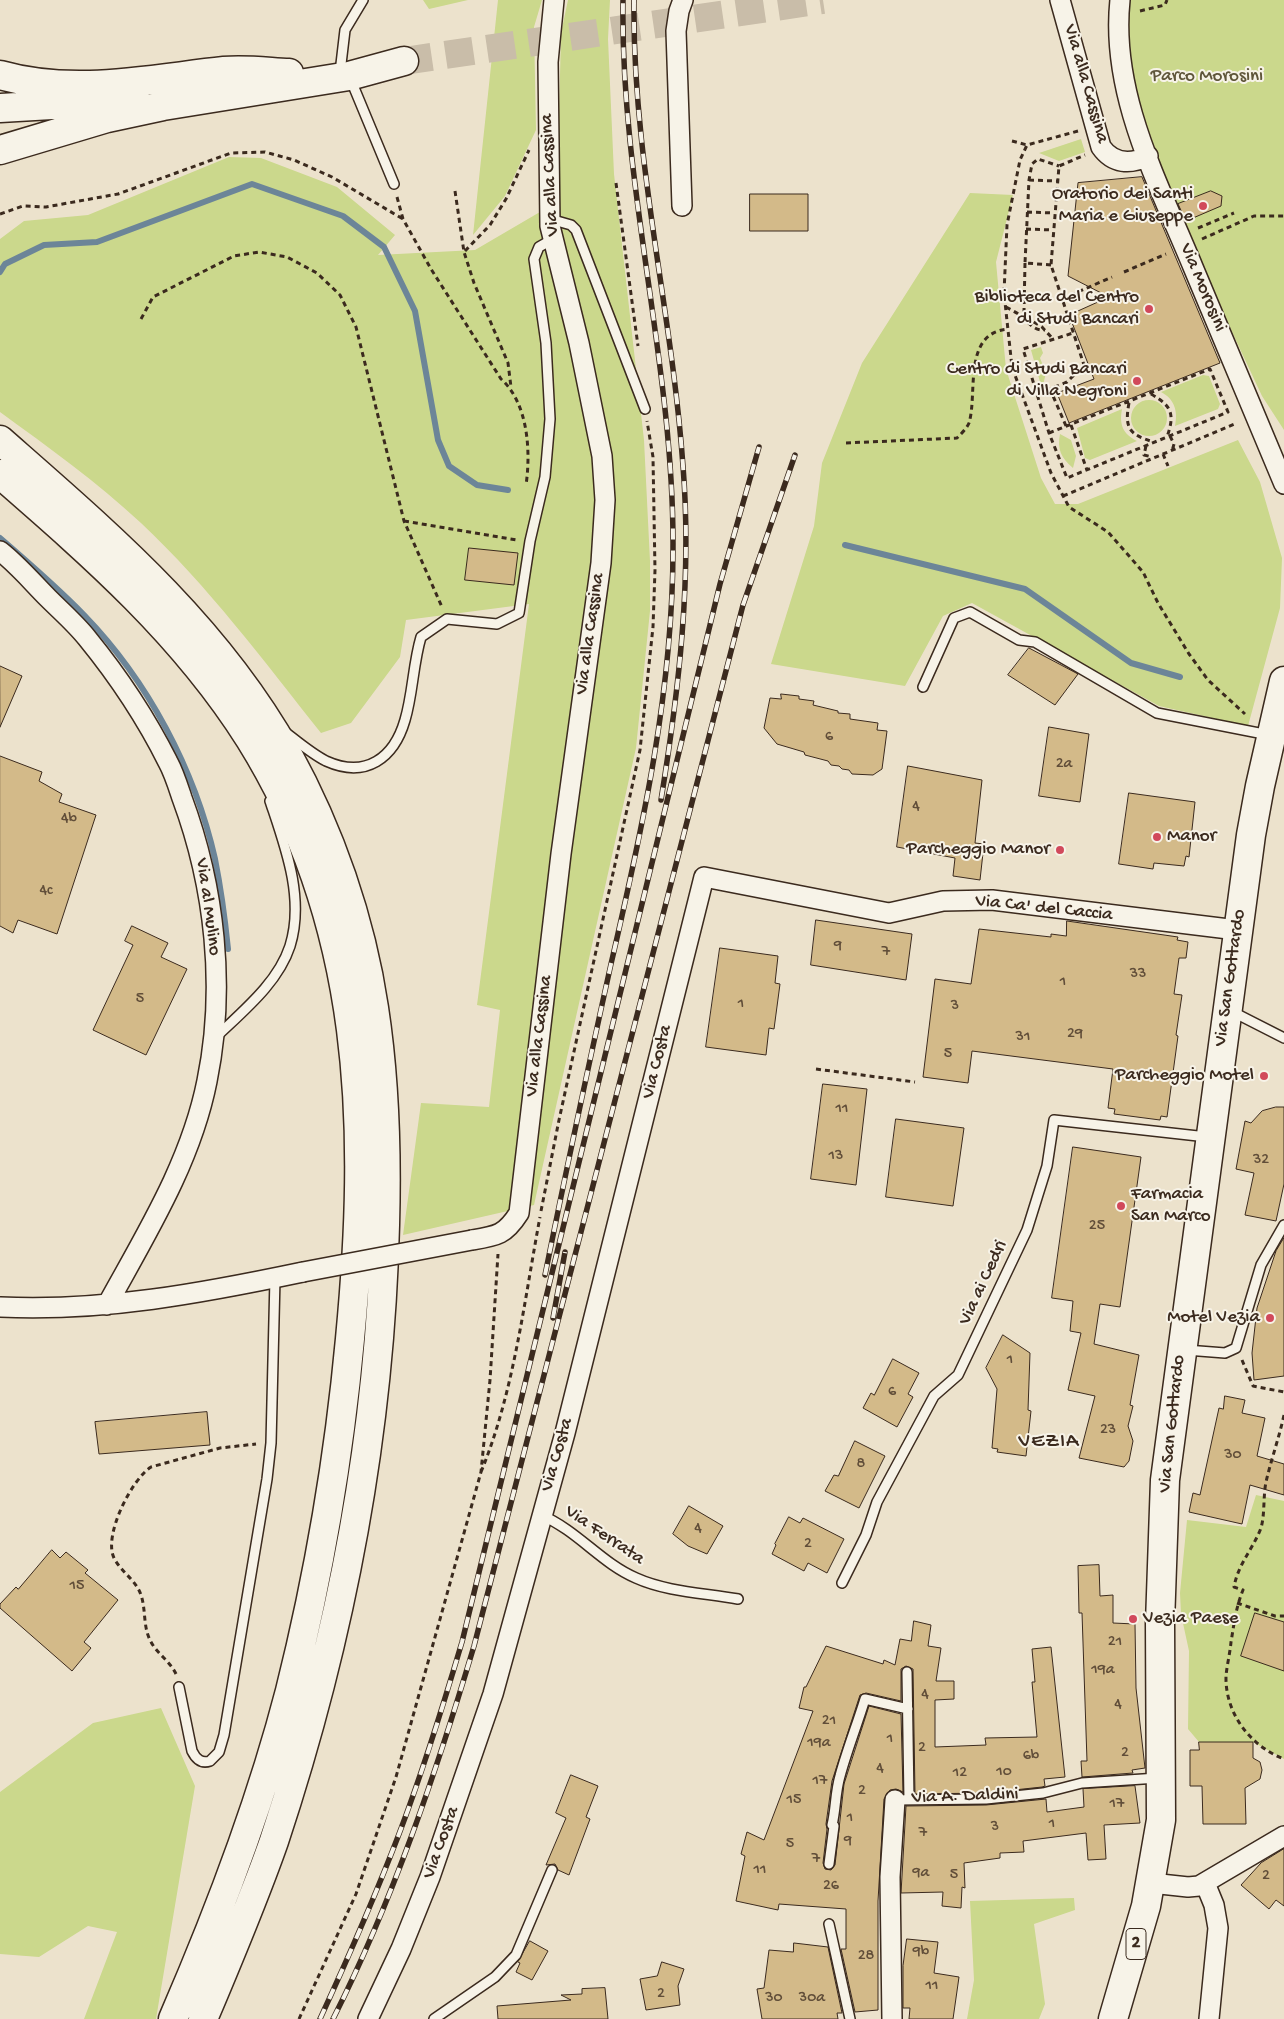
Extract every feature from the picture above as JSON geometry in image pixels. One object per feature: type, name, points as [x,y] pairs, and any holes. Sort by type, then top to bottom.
[{"type":"main road","points":[[0,75],[33,82],[79,85],[130,83],[226,71],[289,73],[345,70]]},
{"type":"main road","points":[[0,150],[132,113],[345,70]]},
{"type":"main road","points":[[0,108],[79,103],[289,73]]},
{"type":"main road","points":[[0,440],[130,556],[167,592],[201,631],[264,716],[287,754],[326,837],[343,881],[366,964],[374,1005],[384,1110],[384,1274],[374,1396],[357,1513],[337,1614],[321,1680],[273,1842],[203,2019]]},
{"type":"main road","points":[[0,474],[147,607],[213,686],[250,739],[268,770],[308,857],[326,911],[348,1001],[360,1123],[358,1233],[344,1403],[329,1508],[289,1694],[238,1857],[202,1952],[173,2019]]},
{"type":"main road","name":"Via San Gottardo","points":[[1112,2019],[1126,1980],[1152,1883],[1161,1820],[1161,1542],[1165,1480],[1251,836],[1270,736],[1284,681]]},
{"type":"street","name":"Via alla Cassina","points":[[497,1236],[510,1228],[519,1213],[561,854],[601,564],[605,500],[602,456],[579,343],[553,239],[550,219],[548,62],[554,0]]},
{"type":"street","points":[[682,206],[676,31],[683,0]]},
{"type":"street","name":"Via alla Cassina","points":[[1060,0],[1101,148],[1107,155],[1122,162],[1148,156]]},
{"type":"street","name":"Via Morosini","points":[[1120,4],[1119,41],[1122,76],[1148,156],[1188,239],[1284,484]]},
{"type":"street","name":"Via al Mulino","points":[[0,551],[87,637],[140,710],[169,764],[190,821],[204,869],[214,941],[213,1040],[207,1082],[179,1169],[157,1215],[107,1305]]},
{"type":"street","name":"Via Ca' del Caccia","points":[[704,877],[889,913],[943,901],[992,900],[1237,930]]},
{"type":"street","name":"Via Costa","points":[[368,2019],[401,1949],[452,1820],[499,1676],[541,1515],[565,1434],[704,877]]},
{"type":"street","points":[[0,1307],[34,1308],[107,1305],[181,1295],[497,1236]]},
{"type":"street","name":"Via A. Daldini","points":[[892,2019],[890,1877],[902,1800]]},
{"type":"street","points":[[1152,1883],[1188,1887],[1205,1883],[1284,1836]]},
{"type":"street","points":[[1205,1883],[1214,1905],[1218,1928],[1209,2019]]},
{"type":"lane","points":[[363,0],[345,30],[345,70],[394,184]]},
{"type":"lane","points":[[550,219],[571,225],[576,230],[645,410]]},
{"type":"lane","points":[[264,716],[327,761],[352,767],[372,764],[384,759],[394,745],[405,720],[414,658],[421,637],[447,619],[497,624],[519,613],[530,542],[545,477],[550,419],[546,343],[534,259],[539,247],[553,239]]},
{"type":"lane","points":[[923,687],[954,618],[970,612],[1018,640],[1035,642],[1156,713],[1270,736]]},
{"type":"lane","points":[[213,1040],[259,995],[280,966],[290,946],[293,928],[293,880],[287,850],[250,739]]},
{"type":"lane","points":[[1227,1010],[1284,1038]]},
{"type":"lane","name":"Via ai Cedri","points":[[842,1583],[866,1535],[876,1502],[934,1396],[958,1375],[1027,1230],[1047,1166],[1054,1120],[1210,1138]]},
{"type":"lane","points":[[1181,1349],[1225,1353],[1236,1348],[1261,1265],[1284,1225]]},
{"type":"lane","points":[[179,1686],[192,1751],[195,1758],[200,1762],[210,1761],[219,1752],[224,1735],[267,1480],[271,1443],[275,1278]]},
{"type":"lane","name":"Via Ferrata","points":[[541,1515],[569,1530],[609,1562],[636,1579],[660,1586],[738,1599]]},
{"type":"lane","points":[[902,1800],[908,1709],[907,1672]]},
{"type":"lane","points":[[830,1864],[834,1826],[832,1825],[836,1811],[834,1801],[840,1775],[865,1699],[908,1709]]},
{"type":"lane","name":"Via A. Daldini","points":[[902,1800],[986,1799],[1043,1793],[1082,1783],[1162,1777]]},
{"type":"lane","points":[[434,2019],[495,1977],[516,1955],[552,1870]]},
{"type":"lane","points":[[829,1924],[850,2019]]},
{"type":"path","points":[[1120,4],[1144,10],[1165,5],[1168,0]]},
{"type":"path","points":[[464,252],[490,225],[506,199],[535,136],[548,121]]},
{"type":"path","points":[[1012,141],[1027,145],[1079,131]]},
{"type":"path","points":[[1027,145],[1020,160],[1007,225],[1005,307],[1012,367],[1051,472],[1069,507],[1108,532],[1143,572],[1158,603],[1208,680],[1270,736]]},
{"type":"path","points":[[1053,339],[1045,330],[1030,320],[1024,311],[1026,229],[1029,180],[1032,164],[1038,159],[1059,166],[1101,148]]},
{"type":"path","points":[[0,214],[23,206],[46,206],[118,194],[230,153],[265,152],[294,160],[332,177],[403,219]]},
{"type":"path","points":[[1037,396],[1067,382],[1086,365],[1050,265],[1059,166]]},
{"type":"path","points":[[1029,180],[1057,181]]},
{"type":"path","points":[[616,183],[639,356]]},
{"type":"path","points":[[394,184],[403,219],[431,270],[501,379],[511,387]]},
{"type":"path","points":[[455,191],[464,252],[474,283],[508,363],[511,387],[528,440],[526,487]]},
{"type":"path","points":[[1027,212],[1054,213]]},
{"type":"path","points":[[1124,272],[1188,239],[1234,212]]},
{"type":"path","points":[[1188,239],[1254,216],[1284,216]]},
{"type":"path","points":[[1026,229],[1053,230]]},
{"type":"path","points":[[141,319],[153,297],[234,256],[259,252],[287,257],[317,273],[340,295],[356,327],[404,521],[447,619]]},
{"type":"path","points":[[1025,264],[1050,265]]},
{"type":"path","points":[[1062,299],[1112,278]]},
{"type":"path","points":[[1005,307],[1023,317],[1026,323],[1034,328],[1045,330]]},
{"type":"path","points":[[846,444],[957,438],[969,425],[974,367],[978,353],[985,340],[996,330],[1008,329]]},
{"type":"path","points":[[1049,433],[1210,369],[1228,412],[1067,478],[1049,433],[1023,349],[1073,333]]},
{"type":"path","points":[[1050,389],[1066,426]]},
{"type":"path","points":[[1150,394],[1169,407],[1172,417],[1168,437]]},
{"type":"path","points":[[1129,402],[1126,416],[1128,426],[1133,434],[1154,442]]},
{"type":"path","points":[[299,2019],[356,1894],[396,1777],[481,1472],[493,1443],[508,1387],[558,1120],[640,750],[654,627],[653,457],[645,410]]},
{"type":"path","points":[[1063,496],[1243,420]]},
{"type":"path","points":[[1071,424],[1086,470]]},
{"type":"path","points":[[1168,437],[1174,444],[1172,451]]},
{"type":"path","points":[[1146,446],[1144,455],[1154,458]]},
{"type":"path","points":[[1163,454],[1168,466]]},
{"type":"path","points":[[404,521],[530,542]]},
{"type":"path","points":[[517,540],[519,531]]},
{"type":"path","points":[[816,1069],[916,1082]]},
{"type":"path","points":[[481,1472],[499,1257],[497,1236]]},
{"type":"path","points":[[1236,1348],[1253,1386],[1284,1392]]},
{"type":"path","points":[[1284,1415],[1266,1483],[1262,1525],[1255,1543],[1248,1549],[1236,1574],[1234,1587],[1243,1590],[1237,1603],[1226,1677],[1230,1707],[1243,1730],[1259,1744],[1284,1759]]},
{"type":"path","points":[[179,1686],[175,1672],[150,1641],[140,1594],[118,1565],[111,1549],[112,1536],[126,1498],[142,1473],[151,1467],[220,1448],[271,1443]]},
{"type":"path","points":[[1237,1603],[1275,1616],[1284,1616]]},
{"type":"green space","points":[[423,0],[468,0],[429,9]]},
{"type":"green space","points":[[498,0],[542,0],[534,27],[536,130],[505,196],[473,235]]},
{"type":"green space","points":[[568,0],[610,0],[608,39],[614,174],[644,440],[650,561],[650,611],[636,748],[534,1205],[403,1235],[421,1103],[489,1107],[500,1010],[477,1005],[529,604],[406,620],[400,657],[351,723],[321,733],[235,625],[166,547],[107,493],[0,412],[0,239],[24,221],[88,215],[229,157],[261,158],[337,187],[395,235],[378,255],[475,250],[557,202],[561,33]]},
{"type":"green space","name":"Parco Morosini","points":[[1129,0],[1284,0],[1284,430],[1262,396],[1172,204],[1126,68]]},
{"type":"green space","points":[[1081,139],[1085,152],[1059,161],[1039,153]]},
{"type":"green space","points":[[970,193],[1013,195],[996,262],[1006,369],[1041,478],[1055,504],[1078,504],[1238,440],[1260,482],[1282,558],[1280,608],[1248,726],[1159,706],[972,603],[943,616],[905,686],[771,664],[814,526],[822,463],[862,363]]},
{"type":"green space","points":[[1041,347],[1043,353],[1040,358],[1046,373],[1042,389],[1031,350]]},
{"type":"green space","points":[[1203,375],[1209,376],[1220,404],[1218,409],[1175,426],[1176,411],[1174,406],[1170,398],[1161,392]]},
{"type":"green space","points":[[1149,400],[1156,401],[1162,405],[1166,411],[1166,425],[1162,431],[1156,435],[1149,436],[1142,435],[1136,431],[1132,425],[1131,418],[1132,411],[1136,405],[1142,401]]},
{"type":"green space","points":[[1122,409],[1121,420],[1123,428],[1128,435],[1137,441],[1090,460],[1085,458],[1077,428]]},
{"type":"green space","points":[[1060,434],[1071,440],[1076,456],[1073,468],[1065,461],[1061,453],[1059,444]]},
{"type":"green space","points":[[1256,1495],[1284,1501],[1284,1759],[1253,1742],[1199,1742],[1188,1729],[1189,1651],[1181,1614],[1180,1593],[1187,1520],[1246,1527]]},
{"type":"green space","points":[[161,1708],[195,1786],[156,2019],[84,2019],[117,1932],[88,1926],[39,1957],[0,1954],[0,1792],[93,1723]]},
{"type":"green space","points":[[1074,1898],[1075,1910],[1034,1924],[1045,2004],[1039,2019],[967,2019],[974,1980],[970,1901]]},
{"type":"building","points":[[1142,177],[1220,363],[1069,423],[1057,393],[1094,379],[1069,315],[1109,297],[1068,276],[1078,183]]},
{"type":"building","name":"Oratorio dei Santi Maria e Giuseppe","points":[[1211,191],[1222,196],[1221,206],[1186,221],[1178,204]]},
{"type":"building","points":[[750,194],[808,194],[808,231],[750,231]]},
{"type":"building","points":[[469,548],[518,553],[514,585],[465,580]]},
{"type":"building","points":[[1029,648],[1078,674],[1055,705],[1008,675]]},
{"type":"building","points":[[0,666],[22,676],[0,727]]},
{"type":"building","points":[[781,694],[799,696],[799,699],[814,701],[813,705],[838,711],[838,713],[850,714],[850,719],[878,723],[877,730],[887,731],[882,769],[873,775],[852,774],[849,770],[831,765],[828,761],[805,755],[804,752],[777,744],[764,728],[770,698],[781,699]]},
{"type":"building","points":[[1049,727],[1089,734],[1080,802],[1039,796]]},
{"type":"building","points":[[0,756],[42,772],[39,781],[62,794],[59,802],[96,815],[57,934],[18,920],[13,933],[0,926]]},
{"type":"building","points":[[908,766],[982,780],[975,843],[984,844],[980,880],[953,876],[955,858],[897,847]]},
{"type":"building","name":"Manor","points":[[1129,793],[1195,802],[1189,857],[1186,856],[1184,866],[1154,863],[1153,869],[1119,864]]},
{"type":"building","points":[[816,920],[912,934],[906,980],[811,965]]},
{"type":"building","points":[[1067,921],[1178,937],[1177,940],[1188,942],[1186,958],[1179,958],[1174,994],[1182,995],[1167,1117],[1161,1116],[1160,1120],[1114,1114],[1115,1109],[1108,1108],[1113,1069],[972,1051],[968,1083],[923,1077],[935,979],[971,984],[979,929],[1051,937],[1051,934],[1066,936]]},
{"type":"building","points":[[132,926],[168,943],[161,957],[187,969],[146,1055],[93,1030],[133,945],[125,941]]},
{"type":"building","points":[[720,948],[778,956],[775,983],[780,984],[774,1029],[769,1028],[766,1055],[706,1047]]},
{"type":"building","points":[[823,1084],[867,1089],[856,1185],[811,1179]]},
{"type":"building","points":[[1284,1107],[1284,1184],[1276,1221],[1245,1215],[1254,1173],[1236,1169],[1245,1121],[1251,1123],[1262,1111]]},
{"type":"building","points":[[896,1119],[964,1128],[953,1206],[886,1197]]},
{"type":"building","points":[[1073,1147],[1141,1157],[1120,1307],[1100,1304],[1094,1344],[1139,1355],[1130,1405],[1133,1406],[1128,1426],[1133,1441],[1129,1461],[1124,1467],[1079,1458],[1095,1396],[1068,1390],[1081,1333],[1070,1331],[1073,1301],[1052,1298]]},
{"type":"building","name":"Motel Vezia","points":[[1284,1238],[1284,1376],[1254,1380],[1252,1353],[1257,1308],[1276,1251]]},
{"type":"building","points":[[1003,1335],[1030,1353],[1028,1410],[1031,1411],[1026,1456],[997,1452],[998,1449],[992,1448],[997,1389],[986,1368]]},
{"type":"building","points":[[893,1359],[919,1373],[908,1394],[913,1397],[897,1427],[863,1408],[871,1393],[874,1395]]},
{"type":"building","points":[[1225,1396],[1245,1400],[1242,1413],[1265,1418],[1257,1456],[1284,1464],[1284,1495],[1250,1485],[1242,1524],[1189,1512],[1193,1493],[1200,1495],[1219,1408],[1223,1409]]},
{"type":"building","points":[[207,1412],[210,1445],[99,1454],[95,1422]]},
{"type":"building","points":[[855,1441],[885,1456],[859,1508],[825,1491],[834,1475],[838,1476]]},
{"type":"building","points":[[689,1506],[723,1526],[707,1554],[688,1546],[673,1534]]},
{"type":"building","points":[[789,1517],[800,1523],[803,1518],[844,1539],[827,1573],[808,1563],[804,1571],[772,1554]]},
{"type":"building","points":[[52,1550],[60,1558],[66,1552],[88,1570],[85,1573],[118,1600],[84,1642],[91,1648],[72,1671],[0,1608],[0,1604],[16,1587],[18,1589]]},
{"type":"building","points":[[1099,1565],[1100,1596],[1113,1595],[1113,1623],[1135,1624],[1136,1688],[1145,1768],[1132,1770],[1133,1773],[1082,1777],[1081,1761],[1087,1761],[1082,1613],[1079,1613],[1078,1566]]},
{"type":"building","points":[[1255,1613],[1284,1622],[1284,1671],[1241,1656]]},
{"type":"building","points":[[914,1621],[931,1625],[928,1646],[941,1648],[936,1681],[954,1681],[954,1699],[935,1700],[935,1747],[986,1745],[985,1738],[1037,1737],[1032,1682],[1035,1682],[1032,1649],[1051,1647],[1065,1777],[1044,1779],[1045,1786],[1042,1787],[986,1793],[915,1794],[913,1669],[906,1666],[901,1669],[901,1701],[866,1693],[860,1695],[832,1781],[826,1824],[823,1863],[825,1869],[831,1870],[835,1865],[844,1784],[869,1706],[901,1714],[903,1792],[896,1789],[890,1790],[884,1799],[878,1901],[878,2010],[855,2012],[841,1949],[846,1949],[846,1909],[779,1904],[778,1910],[736,1901],[745,1856],[741,1854],[747,1832],[764,1840],[813,1711],[799,1708],[804,1687],[806,1687],[826,1646],[883,1664],[884,1660],[895,1665],[900,1639],[911,1641]]},
{"type":"building","points":[[1199,1742],[1253,1742],[1253,1758],[1260,1762],[1262,1770],[1260,1779],[1245,1788],[1246,1824],[1203,1824],[1202,1786],[1190,1786],[1190,1750],[1199,1750]]},
{"type":"building","points":[[571,1775],[598,1786],[586,1817],[590,1819],[569,1875],[558,1870],[555,1864],[546,1865],[566,1818],[556,1813]]},
{"type":"building","points":[[1135,1786],[1140,1823],[1104,1825],[1106,1859],[1088,1860],[1086,1833],[1023,1841],[1024,1852],[1000,1853],[1000,1858],[964,1863],[965,1888],[962,1887],[961,1908],[942,1906],[943,1892],[901,1893],[906,1806],[986,1805],[1046,1799],[1047,1812],[1084,1807],[1083,1789]]},
{"type":"building","points":[[1284,1849],[1284,1906],[1276,1900],[1269,1909],[1241,1885],[1261,1863]]},
{"type":"building","points":[[907,1939],[938,1942],[934,1973],[959,1977],[953,2019],[909,2019],[910,2008],[903,2008],[903,1966]]},
{"type":"building","points":[[530,1941],[548,1951],[532,1980],[516,1972],[520,1963],[518,1962]]},
{"type":"building","points":[[794,1943],[828,1947],[842,2013],[837,2013],[838,2019],[762,2019],[757,1989],[764,1988],[769,1950],[793,1952]]},
{"type":"building","points":[[662,1962],[684,1969],[678,1986],[680,2005],[646,2010],[640,1979],[657,1976]]},
{"type":"building","points":[[605,1988],[608,2019],[498,2019],[497,2006],[571,2000],[561,1995],[582,1994],[582,1989]]},
{"type":"waterway","points":[[0,272],[5,264],[44,245],[97,242],[252,184],[343,216],[384,247],[415,311],[438,440],[449,466],[477,485],[508,490]]},
{"type":"waterway","points":[[0,538],[64,595],[107,641],[129,668],[166,728],[182,760],[206,826],[217,870],[228,949]]},
{"type":"waterway","points":[[845,545],[1025,589],[1131,663],[1180,677]]},
{"type":"tunnel","points":[[404,61],[823,0]]},
{"type":"railway","points":[[545,1275],[645,809],[662,706],[672,601],[671,479],[657,343],[630,138],[624,69],[623,0]]},
{"type":"railway","points":[[634,0],[639,118],[678,408],[685,508],[686,550],[682,634],[661,800]]},
{"type":"railway","points":[[320,2019],[361,1927],[399,1834],[462,1642],[720,584],[759,447]]},
{"type":"railway","points":[[333,2019],[375,1928],[412,1836],[474,1646],[743,605],[795,455]]},
{"type":"railway","points":[[553,1318],[565,1252]]},
{"type":"place","name":"Oratorio dei Santi Maria e Giuseppe","points":[[1203,206]]},
{"type":"place","name":"Biblioteca del Centro di Studi Bancari","points":[[1149,309]]},
{"type":"place","name":"Centro di Studi Bancari di Villa Negroni","points":[[1137,381]]},
{"type":"place","name":"Manor","points":[[1157,837]]},
{"type":"place","name":"Parcheggio Manor","points":[[1060,850]]},
{"type":"place","name":"Parcheggio Motel","points":[[1264,1076]]},
{"type":"place","name":"Farmacia San Marco","points":[[1121,1206]]},
{"type":"place","name":"Motel Vezia","points":[[1270,1318]]},
{"type":"place","name":"Vezia Paese","points":[[1133,1619]]},
{"type":"district","name":"VEZIA","points":[[1049,1443]]}]
